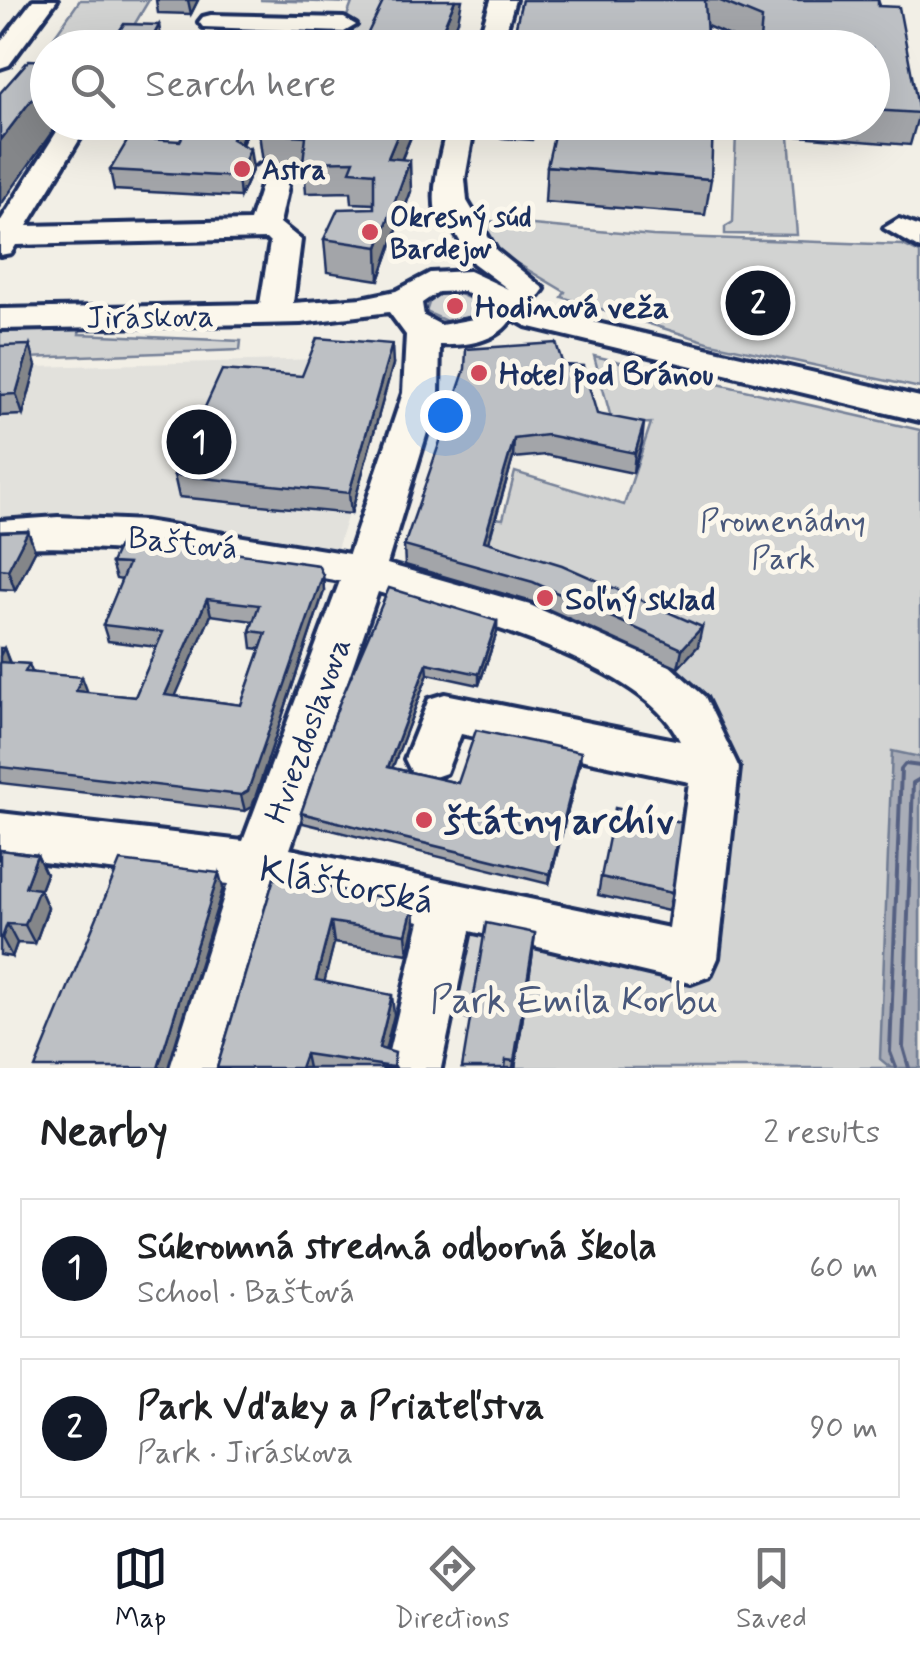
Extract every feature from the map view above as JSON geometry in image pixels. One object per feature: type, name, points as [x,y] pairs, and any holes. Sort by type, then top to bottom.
[{"type":"street","points":[[0,60],[45,0]]},
{"type":"street","points":[[493,30],[502,0]]},
{"type":"street","points":[[217,11],[344,25]]},
{"type":"street","points":[[3,241],[66,140]]},
{"type":"street","points":[[252,157],[259,140]]},
{"type":"street","points":[[456,140],[451,199],[456,258],[484,290]]},
{"type":"street","points":[[263,230],[273,186]]},
{"type":"street","points":[[451,199],[484,256],[516,283],[675,350]]},
{"type":"street","name":"Hviezdoslavova","points":[[198,1068],[259,865],[364,572],[421,394],[421,290],[451,199]]},
{"type":"street","points":[[3,241],[273,230],[286,240],[288,313]]},
{"type":"street","points":[[675,350],[470,333],[421,290],[442,280],[484,290],[538,319],[675,350],[920,409]]},
{"type":"street","name":"Jiráskova","points":[[0,319],[288,313],[362,323],[421,290]]},
{"type":"street","name":"Hviezdoslavova","points":[[421,394],[470,333],[498,316],[484,290]]},
{"type":"street","name":"Baštová","points":[[0,535],[58,531],[146,536],[252,549],[364,572],[515,616],[634,666],[662,685],[689,710],[715,768]]},
{"type":"street","points":[[429,759],[445,712],[715,768]]},
{"type":"street","name":"Kláštorská","points":[[0,836],[259,865],[690,958],[715,768]]},
{"type":"street","points":[[413,1068],[450,904]]},
{"type":"shaded area","points":[[319,359],[395,365],[337,549],[127,521],[0,520],[0,368]]},
{"type":"green space","points":[[80,0],[149,0],[131,30],[59,30]]},
{"type":"green space","points":[[260,0],[410,0],[387,30],[342,30],[352,3]]},
{"type":"green space","points":[[736,140],[789,140],[797,235],[725,234],[725,227],[733,222]]},
{"type":"green space","points":[[478,220],[653,236],[903,245],[920,253],[920,388],[711,343],[562,297],[565,292],[503,255]]},
{"type":"green space","points":[[453,291],[477,302],[471,317],[446,321],[426,312],[431,297]]},
{"type":"green space","points":[[80,329],[79,334],[241,341],[240,350],[0,359],[0,332]]},
{"type":"green space","name":"Promenádny Park","points":[[594,356],[920,430],[920,1068],[508,1068],[474,1021],[427,1006],[450,904],[690,958],[715,768],[662,685],[697,646],[561,585],[426,508],[503,519],[515,472],[624,505],[651,423],[613,425]]},
{"type":"water","points":[[892,751],[920,757],[920,1068],[891,1068],[880,1059]]},
{"type":"building","points":[[384,0],[455,0],[442,30],[369,30]]},
{"type":"building","points":[[522,0],[705,0],[707,30],[515,30]]},
{"type":"building","points":[[718,0],[878,0],[878,6],[899,7],[919,113],[890,111],[890,30],[761,30],[762,18]]},
{"type":"building","points":[[124,24],[159,25],[156,30],[120,30]]},
{"type":"building","points":[[30,60],[30,102],[0,141],[0,93]]},
{"type":"building","points":[[128,140],[234,140],[250,149],[238,177],[110,170]]},
{"type":"building","points":[[306,140],[396,140],[388,158],[410,160],[378,247],[324,239],[338,209],[374,208],[374,173],[350,171],[354,161],[303,162]]},
{"type":"building","points":[[553,140],[712,140],[711,179],[547,166]]},
{"type":"building","points":[[317,338],[392,344],[349,493],[174,475],[222,370],[302,376]]},
{"type":"building","points":[[556,343],[563,365],[583,366],[597,414],[644,423],[635,453],[547,435],[514,439],[484,541],[562,565],[702,627],[682,649],[533,582],[404,546],[465,369],[466,349]]},
{"type":"building","points":[[30,345],[16,394],[0,395],[0,346]]},
{"type":"building","points":[[28,531],[8,570],[0,569],[0,532]]},
{"type":"building","points":[[123,537],[318,565],[323,575],[248,791],[241,795],[0,767],[0,662],[29,664],[25,672],[82,677],[76,691],[135,697],[163,632],[103,625],[128,564],[111,563]],"holes":[[[207,599],[259,605],[250,631],[266,633],[241,705],[165,695]]]},
{"type":"building","points":[[389,588],[497,621],[479,674],[427,663],[388,767],[458,783],[476,730],[581,752],[550,874],[301,813],[339,704]]},
{"type":"building","points":[[615,808],[681,822],[672,893],[601,877]]},
{"type":"building","points":[[0,850],[37,855],[25,887],[39,889],[25,925],[7,924],[2,938],[0,937]]},
{"type":"building","points":[[120,861],[219,873],[158,1068],[35,1068]]},
{"type":"building","points":[[274,878],[414,903],[406,934],[331,922],[316,980],[392,995],[379,1048],[395,1053],[393,1067],[305,1054],[300,1068],[217,1068]]},
{"type":"building","points":[[486,923],[535,933],[514,1061],[506,1060],[505,1068],[462,1068]]},
{"type":"place","name":"Astra","points":[[242,169]]},
{"type":"place","name":"Okresný súd Bardejov","points":[[370,232]]},
{"type":"place","name":"Park Vďaky a Priateľstva","points":[[758,303]]},
{"type":"place","name":"Hodinová veža","points":[[455,306]]},
{"type":"place","name":"Hotel pod Bránou","points":[[479,373]]},
{"type":"place","name":"Súkromná stredná odborná škola","points":[[199,442]]},
{"type":"place","name":"Soľný sklad","points":[[545,598]]},
{"type":"place","name":"štátny archív","points":[[424,820]]},
{"type":"park label","name":"Park Emila Korbu","points":[[574,999]]}]
